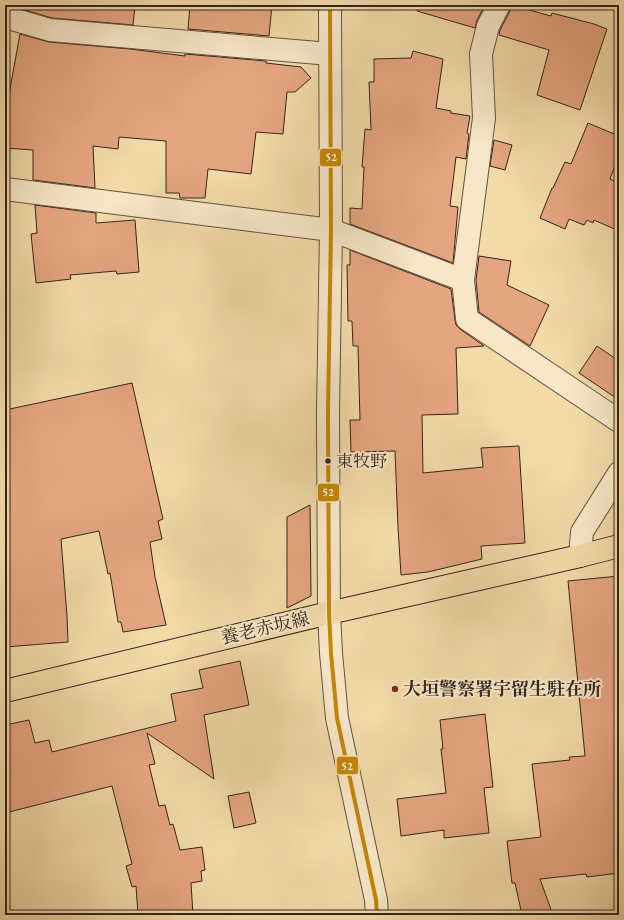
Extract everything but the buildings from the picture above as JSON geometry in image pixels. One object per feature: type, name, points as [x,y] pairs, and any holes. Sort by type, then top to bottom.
[{"type":"main road","name":"養老赤坂線","points":[[5,691],[329,613],[619,546]]},
{"type":"street","points":[[330,5],[331,230],[328,412],[329,613],[331,653],[337,718],[376,900],[377,915]]},
{"type":"street","points":[[499,5],[488,26],[481,54],[484,118],[463,280],[467,319],[619,421]]},
{"type":"street","points":[[5,17],[50,30],[330,54]]},
{"type":"street","points":[[5,189],[331,230],[463,280]]},
{"type":"street","points":[[580,556],[582,532],[619,473]]},
{"type":"transit line","name":"52","points":[[330,5],[331,230],[328,412],[329,613],[331,653],[337,718],[376,900],[377,915]]},
{"type":"place","name":"東牧野","points":[[328,461]]},
{"type":"place","name":"大垣警察署宇留生駐在所","points":[[395,689]]}]
